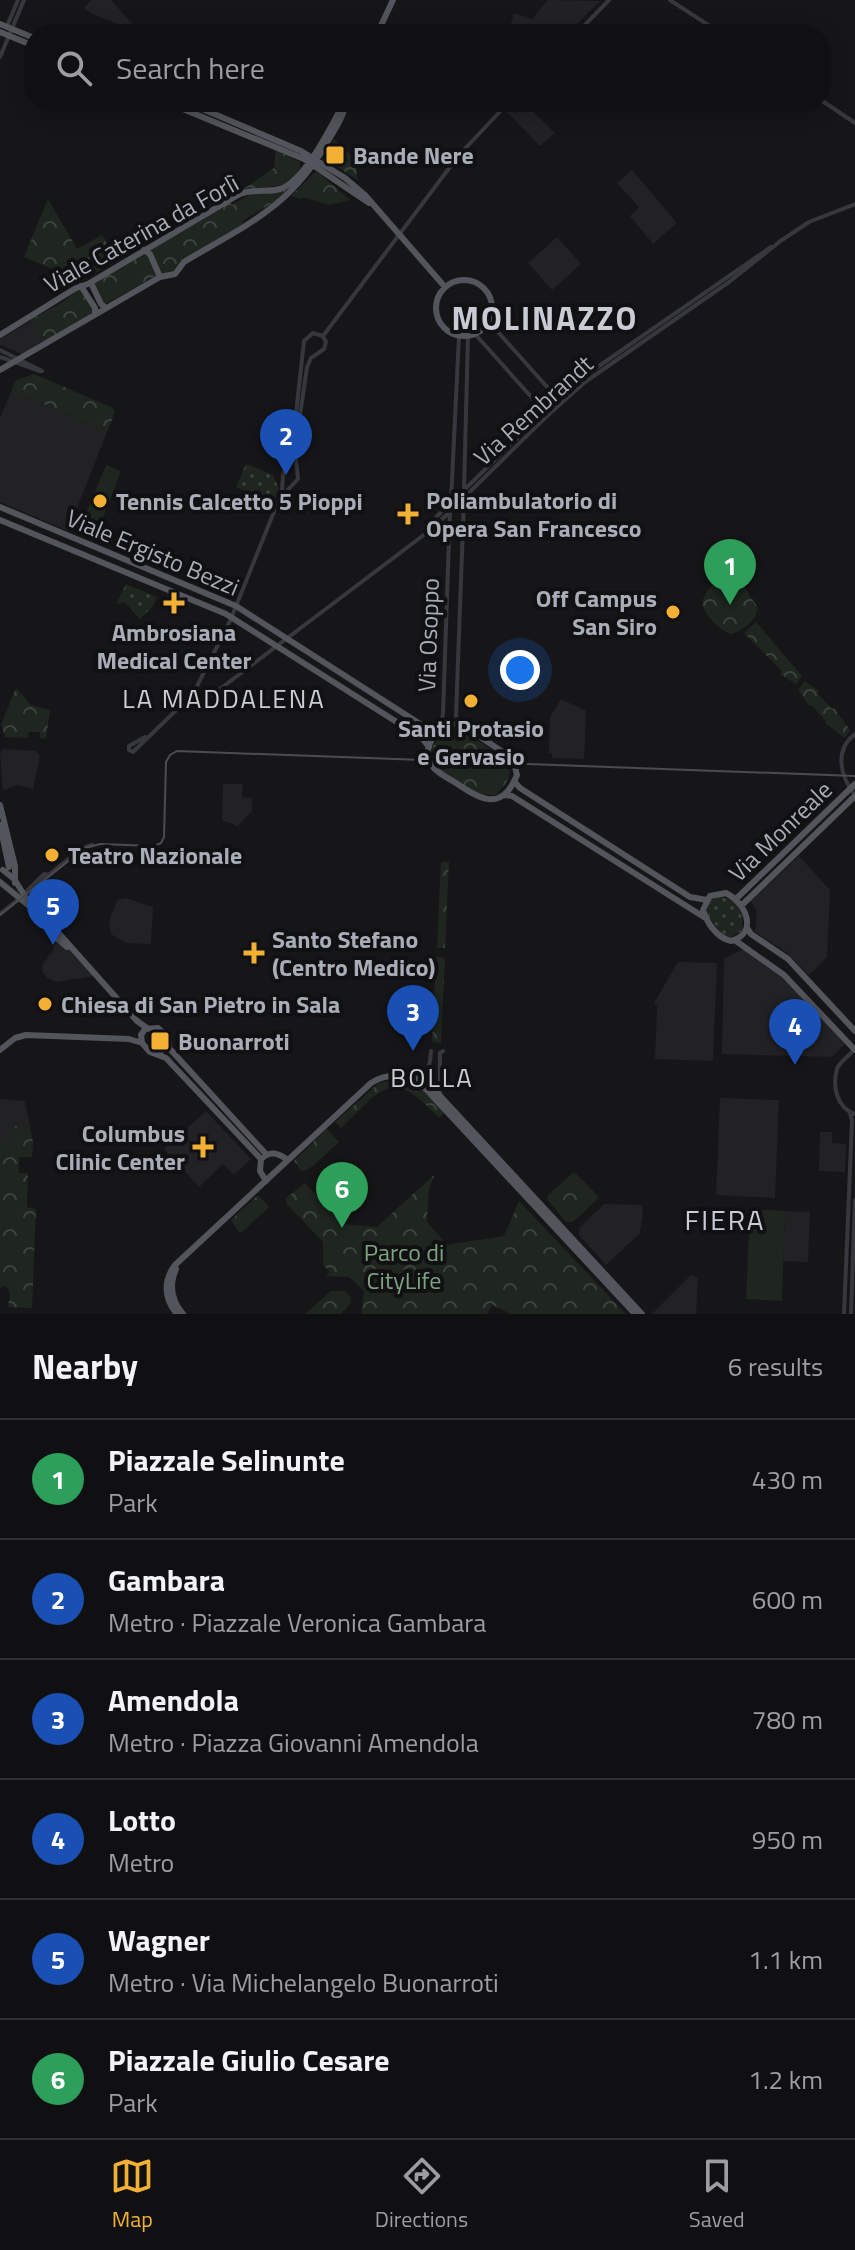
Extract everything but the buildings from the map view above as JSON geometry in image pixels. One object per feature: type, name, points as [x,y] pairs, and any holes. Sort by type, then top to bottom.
[{"type":"main road","points":[[382,24],[393,0]]},
{"type":"main road","points":[[5,30],[24,40]]},
{"type":"main road","points":[[199,112],[298,153],[325,169],[372,205],[445,287]]},
{"type":"main road","points":[[205,112],[214,117]]},
{"type":"main road","points":[[313,161],[340,112]]},
{"type":"main road","points":[[303,174],[322,151],[342,112]]},
{"type":"main road","points":[[298,153],[312,149],[323,138]]},
{"type":"main road","points":[[322,151],[325,169]]},
{"type":"main road","points":[[298,153],[303,174]]},
{"type":"main road","points":[[303,174],[325,169]]},
{"type":"main road","name":"Viale Caterina da Forlì","points":[[0,335],[238,195],[252,190],[282,188],[303,174]]},
{"type":"main road","name":"Viale Caterina da Forlì","points":[[0,370],[160,277],[175,274],[184,262],[276,206],[303,174]]},
{"type":"main road","points":[[144,250],[150,254],[160,277]]},
{"type":"main road","points":[[463,280],[473,281],[483,286],[492,301],[489,322],[472,335],[459,336],[444,328],[437,314],[437,300],[445,287],[463,280]]},
{"type":"main road","points":[[91,283],[106,308]]},
{"type":"main road","points":[[81,286],[95,308],[95,314]]},
{"type":"main road","name":"Viale Ergisto Bezzi","points":[[0,507],[236,606],[282,642]]},
{"type":"main road","name":"Viale Ergisto Bezzi","points":[[0,520],[232,617],[265,638],[282,642]]},
{"type":"main road","points":[[282,642],[292,656],[422,738],[429,747]]},
{"type":"main road","points":[[282,642],[428,729],[438,731]]},
{"type":"main road","points":[[504,795],[513,782],[515,763],[512,756],[459,724],[446,725],[438,731],[429,747],[432,767],[480,799],[512,796],[707,919]]},
{"type":"main road","points":[[513,782],[694,899],[707,900],[720,893],[736,899],[742,905],[751,934],[794,965],[855,1031]]},
{"type":"main road","name":"Via Monreale","points":[[736,899],[852,793]]},
{"type":"main road","name":"Via Monreale","points":[[742,905],[852,793]]},
{"type":"main road","points":[[0,805],[7,844],[5,869],[15,883]]},
{"type":"main road","points":[[0,825],[7,844]]},
{"type":"main road","points":[[587,844],[588,831]]},
{"type":"main road","points":[[5,869],[22,897],[52,934],[71,949],[137,1021],[150,1052],[158,1053],[169,1048]]},
{"type":"main road","points":[[0,882],[6,889],[22,897]]},
{"type":"main road","points":[[6,889],[15,883]]},
{"type":"main road","points":[[747,888],[748,893],[753,895]]},
{"type":"main road","points":[[707,900],[703,910],[722,938],[736,941],[784,975],[855,1048]]},
{"type":"main road","points":[[736,941],[747,928]]},
{"type":"main road","points":[[3,1048],[21,1036],[129,1039],[143,1035],[154,1027],[169,1039],[169,1048],[263,1156]]},
{"type":"main road","points":[[3,1048],[35,1036]]},
{"type":"main road","points":[[158,1053],[263,1156]]},
{"type":"main road","points":[[179,1313],[167,1296],[172,1268],[371,1083],[396,1075],[421,1079],[432,1088],[572,1249],[635,1314]]},
{"type":"main road","points":[[421,1079],[642,1314]]},
{"type":"main road","points":[[263,1156],[278,1153],[288,1160]]},
{"type":"main road","points":[[263,1156],[260,1171],[266,1181]]},
{"type":"main road","points":[[539,1210],[564,1230]]},
{"type":"main road","points":[[572,1249],[577,1248],[617,1287]]},
{"type":"street","points":[[0,43],[21,0]]},
{"type":"street","points":[[586,24],[609,0]]},
{"type":"street","points":[[670,0],[707,24]]},
{"type":"street","points":[[0,57],[5,30]]},
{"type":"street","points":[[831,107],[855,123]]},
{"type":"street","points":[[323,336],[466,147],[499,112]]},
{"type":"street","points":[[743,268],[809,222],[853,204]]},
{"type":"street","name":"Via Rembrandt","points":[[426,531],[464,498],[573,384],[743,268]]},
{"type":"street","name":"Via Rembrandt","points":[[426,531],[430,523],[464,489],[546,412],[743,268]]},
{"type":"street","points":[[489,322],[561,403]]},
{"type":"street","points":[[145,737],[128,749],[133,752],[145,737],[194,693],[232,617],[280,500],[298,414],[307,364],[314,354],[324,349],[326,342],[318,333],[310,334],[305,340],[305,347],[298,414],[295,450],[298,479],[280,500]]},
{"type":"street","points":[[472,335],[546,412]]},
{"type":"street","name":"Via Osoppo","points":[[459,724],[456,715],[472,335]]},
{"type":"street","name":"Via Osoppo","points":[[438,731],[443,714],[459,336]]},
{"type":"street","points":[[305,347],[314,354]]},
{"type":"street","points":[[0,350],[16,361]]},
{"type":"street","points":[[0,357],[34,367]]},
{"type":"street","points":[[452,452],[465,452]]},
{"type":"street","points":[[286,470],[297,471]]},
{"type":"street","points":[[284,479],[293,483]]},
{"type":"street","points":[[185,703],[200,704],[206,700],[426,531]]},
{"type":"street","points":[[194,693],[206,700]]},
{"type":"street","points":[[852,793],[844,778],[841,759],[844,745],[855,734]]},
{"type":"street","points":[[0,914],[77,852],[92,845]]},
{"type":"street","points":[[844,1314],[852,1114],[837,1098],[837,1070],[855,1048]]},
{"type":"street","points":[[421,1079],[431,1051]]},
{"type":"street","points":[[442,1098],[440,1053],[443,1051]]},
{"type":"street","points":[[421,1079],[435,1072],[440,1080]]},
{"type":"street","points":[[432,1088],[440,1080]]},
{"type":"street","points":[[851,1314],[855,1200]]},
{"type":"shaded area","points":[[91,0],[111,0],[132,24],[117,24],[84,8]]},
{"type":"shaded area","points":[[548,0],[600,1],[577,24],[511,24],[514,13],[532,19]]},
{"type":"shaded area","points":[[507,112],[533,112],[555,133],[540,146]]},
{"type":"shaded area","points":[[632,170],[677,223],[653,244],[630,216],[639,207],[617,183]]},
{"type":"shaded area","points":[[557,237],[581,264],[552,290],[528,263]]},
{"type":"shaded area","points":[[31,321],[43,341],[22,354],[0,345],[0,339]]},
{"type":"shaded area","points":[[12,390],[107,432],[68,531],[0,502],[0,418]]},
{"type":"shaded area","points":[[561,699],[586,711],[584,759],[552,758],[552,753],[549,753],[550,717]]},
{"type":"shaded area","points":[[3,749],[36,751],[40,756],[33,789],[18,785],[3,790],[0,753]]},
{"type":"shaded area","points":[[223,784],[243,784],[242,797],[252,798],[252,811],[238,826],[222,820]]},
{"type":"shaded area","points":[[799,856],[830,890],[827,957],[809,975],[786,952],[755,932],[757,911],[751,901]]},
{"type":"shaded area","points":[[126,898],[153,907],[151,944],[126,943],[111,934],[109,922],[117,900]]},
{"type":"shaded area","points":[[58,933],[96,976],[56,982],[47,978],[42,971],[43,964],[52,952]]},
{"type":"shaded area","points":[[744,949],[792,987],[845,1044],[832,1057],[722,1054],[724,958]]},
{"type":"shaded area","points":[[678,962],[717,963],[713,1061],[655,1059],[657,1006],[654,1003]]},
{"type":"shaded area","points":[[720,1098],[779,1100],[775,1198],[716,1195]]},
{"type":"shaded area","points":[[0,1099],[25,1101],[30,1127],[24,1126],[11,1140],[0,1140]]},
{"type":"shaded area","name":"Columbus Clinic Center","points":[[206,1111],[251,1159],[234,1175],[223,1164],[199,1187],[164,1149]]},
{"type":"shaded area","points":[[820,1132],[832,1132],[832,1143],[846,1144],[845,1172],[819,1171]]},
{"type":"shaded area","points":[[604,1204],[642,1205],[643,1213],[640,1233],[606,1265],[579,1235],[579,1228]]},
{"type":"shaded area","points":[[785,1211],[810,1212],[808,1262],[783,1261]]},
{"type":"shaded area","points":[[691,1275],[698,1278],[696,1314],[652,1314]]},
{"type":"green space","points":[[334,139],[354,155],[359,181],[327,160],[326,154]]},
{"type":"green space","points":[[276,150],[300,162],[294,178],[287,183],[242,190],[274,168]]},
{"type":"green space","points":[[314,173],[320,174],[350,200],[329,205],[291,196]]},
{"type":"green space","points":[[292,185],[277,200],[242,221],[243,224],[180,262],[171,273],[162,274],[149,251],[230,202],[232,205],[253,193]]},
{"type":"green space","points":[[48,199],[77,249],[102,235],[117,260],[81,281],[24,257]]},
{"type":"green space","points":[[143,253],[148,254],[157,275],[104,305],[93,283]]},
{"type":"green space","points":[[80,288],[95,309],[94,313],[44,342],[30,320],[63,302]]},
{"type":"green space","points":[[34,374],[113,408],[115,412],[107,432],[12,390],[15,381]]},
{"type":"green space","points":[[246,464],[273,475],[279,489],[273,503],[236,487]]},
{"type":"green space","name":"Tennis Calcetto 5 Pioppi","points":[[106,465],[121,471],[100,525],[84,518]]},
{"type":"green space","points":[[731,577],[741,582],[758,608],[748,625],[731,634],[714,622],[702,604],[712,586]]},
{"type":"green space","points":[[126,584],[157,597],[140,619],[125,602],[116,604]]},
{"type":"green space","points":[[756,622],[802,676],[796,684],[780,674],[782,671],[744,633]]},
{"type":"green space","points":[[805,681],[819,691],[817,693],[834,708],[850,730],[845,738],[809,706],[798,690]]},
{"type":"green space","points":[[16,688],[31,705],[50,710],[46,739],[40,738],[40,732],[29,732],[28,738],[5,737],[1,724]]},
{"type":"green space","points":[[460,729],[506,759],[508,778],[496,795],[462,785],[434,763],[432,751],[437,740],[448,732]]},
{"type":"green space","points":[[441,862],[449,862],[445,948],[437,948]]},
{"type":"green space","points":[[721,896],[739,908],[742,918],[743,930],[730,938],[722,934],[707,914],[709,901]]},
{"type":"green space","points":[[436,957],[445,958],[441,1043],[432,1042]]},
{"type":"green space","points":[[398,1079],[421,1087],[445,1112],[439,1118],[409,1092],[388,1088],[378,1093],[341,1128],[335,1122],[379,1083]]},
{"type":"green space","points":[[15,1126],[30,1127],[33,1143],[32,1157],[19,1157],[19,1173],[28,1173],[27,1207],[36,1209],[32,1308],[8,1307],[10,1293],[6,1286],[0,1288],[0,1140],[11,1140],[11,1129]]},
{"type":"green space","points":[[327,1129],[339,1142],[302,1172],[294,1161]]},
{"type":"green space","points":[[574,1172],[598,1199],[573,1222],[566,1222],[547,1199]]},
{"type":"green space","name":"Parco di CityLife","points":[[435,1174],[429,1189],[427,1222],[447,1245],[504,1236],[519,1201],[626,1314],[511,1314],[492,1305],[487,1314],[361,1314],[364,1291],[349,1277],[326,1276],[330,1272],[323,1265],[323,1242],[287,1204],[286,1198],[305,1183],[343,1224],[377,1227]]},
{"type":"green space","points":[[258,1195],[269,1207],[239,1232],[231,1220]]},
{"type":"green space","points":[[750,1209],[785,1211],[782,1301],[746,1299]]},
{"type":"green space","points":[[331,1291],[345,1291],[351,1298],[341,1314],[305,1314]]},
{"type":"tram line","points":[[0,915],[85,848],[100,844],[154,846],[161,843],[164,837],[166,762],[177,751],[855,776]]},
{"type":"place","name":"Bande Nere","points":[[335,155]]},
{"type":"place","name":"Gambara","points":[[286,475]]},
{"type":"place","name":"Tennis Calcetto 5 Pioppi","points":[[100,501]]},
{"type":"place","name":"Poliambulatorio di Opera San Francesco","points":[[408,514]]},
{"type":"place","name":"Ambrosiana Medical Center","points":[[174,603]]},
{"type":"place","name":"Piazzale Selinunte","points":[[730,605]]},
{"type":"place","name":"Off Campus San Siro","points":[[673,612]]},
{"type":"place","name":"Santi Protasio e Gervasio","points":[[471,701]]},
{"type":"place","name":"Teatro Nazionale","points":[[52,855]]},
{"type":"place","name":"Wagner","points":[[53,945]]},
{"type":"place","name":"Santo Stefano (Centro Medico)","points":[[254,953]]},
{"type":"place","name":"Chiesa di San Pietro in Sala","points":[[45,1004]]},
{"type":"place","name":"Buonarroti","points":[[160,1041]]},
{"type":"place","name":"Amendola","points":[[413,1051]]},
{"type":"place","name":"Lotto","points":[[795,1065]]},
{"type":"place","name":"Columbus Clinic Center","points":[[203,1147]]},
{"type":"place","name":"Piazzale Giulio Cesare","points":[[342,1228]]},
{"type":"district","name":"MOLINAZZO","points":[[545,318]]},
{"type":"district","name":"LA MADDALENA","points":[[224,698]]},
{"type":"district","name":"BOLLA","points":[[432,1077]]},
{"type":"district","name":"FIERA","points":[[725,1219]]}]
